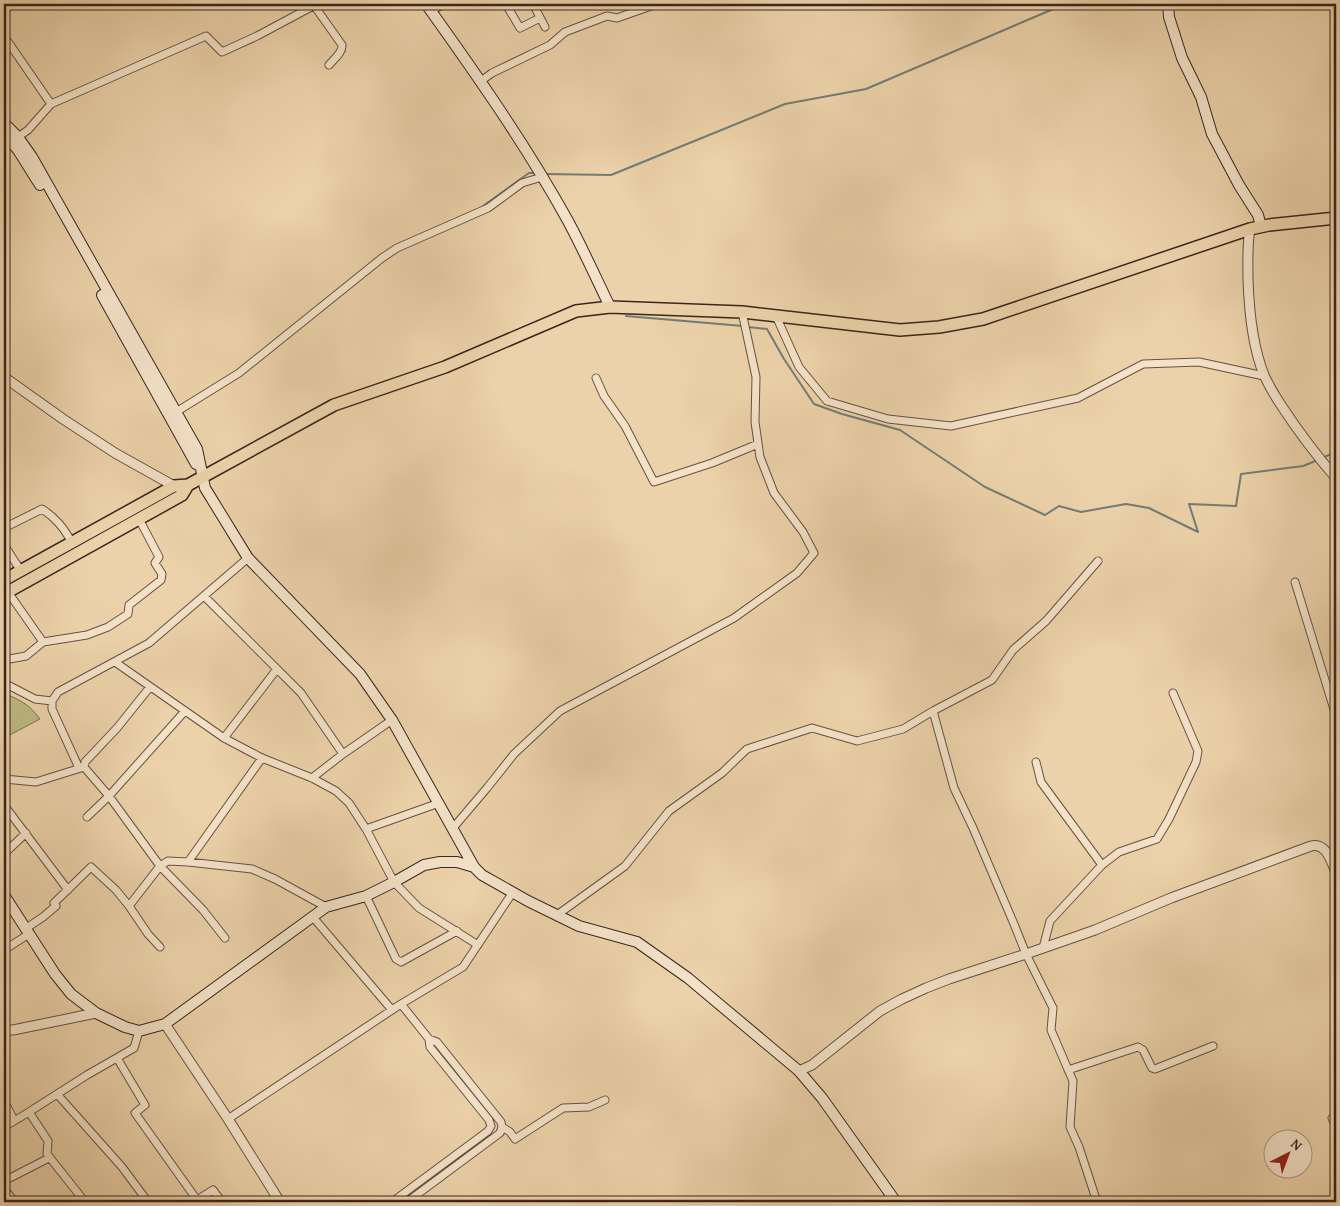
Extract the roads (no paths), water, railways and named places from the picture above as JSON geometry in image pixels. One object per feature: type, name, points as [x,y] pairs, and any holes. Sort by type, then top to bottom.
[{"type":"main road","points":[[1168,4],[1169,17],[1182,58],[1201,97],[1212,134],[1239,185],[1258,215],[1256,228]]},
{"type":"main road","points":[[428,7],[481,81],[542,177],[568,221],[610,307]]},
{"type":"main road","points":[[4,123],[18,137],[32,157],[197,449],[204,488],[248,558],[360,674],[392,720],[474,867],[482,875],[557,916],[579,926],[637,942],[688,978],[800,1071],[832,1112],[896,1202]]},
{"type":"main road","points":[[4,134],[28,165],[203,476]]},
{"type":"main road","points":[[5,589],[21,571],[174,486],[188,485],[334,405],[445,367],[576,311],[610,307],[742,312],[900,330],[939,327],[983,319],[1256,228],[1336,218]]},
{"type":"main road","points":[[5,589],[182,495],[188,485]]},
{"type":"main road","points":[[4,895],[55,974],[71,994],[96,1013],[125,1027],[139,1031],[165,1024],[326,907],[366,896],[424,865],[440,862],[457,862],[474,867]]},
{"type":"street","points":[[428,7],[444,4]]},
{"type":"street","points":[[533,4],[545,26]]},
{"type":"street","points":[[481,81],[492,73],[550,46],[565,32],[607,16],[617,18],[656,4]]},
{"type":"street","points":[[18,137],[28,130],[51,104],[206,36],[222,52],[257,36],[314,5],[343,48],[328,65]]},
{"type":"street","points":[[507,6],[520,28],[540,18]]},
{"type":"street","points":[[4,36],[51,104]]},
{"type":"street","points":[[176,412],[239,373],[397,248],[488,208],[522,183],[542,177]]},
{"type":"street","points":[[1256,228],[1248,242],[1248,292],[1251,327],[1264,376],[1302,436],[1336,478]]},
{"type":"street","points":[[453,828],[514,754],[560,711],[734,618],[797,573],[814,553],[803,532],[774,493],[760,457],[755,422],[756,377],[742,312]]},
{"type":"street","points":[[776,316],[800,367],[827,401],[888,419],[951,426],[1078,398],[1143,364],[1199,362],[1264,376]]},
{"type":"street","points":[[4,377],[115,454],[174,486]]},
{"type":"street","points":[[596,378],[604,396],[625,426],[654,482],[712,463],[758,444]]},
{"type":"street","points":[[4,528],[42,508],[54,517],[72,543]]},
{"type":"street","points":[[4,660],[26,656],[43,642],[87,635],[108,627],[128,614],[129,605],[160,580],[162,574],[155,563],[159,557],[139,519]]},
{"type":"street","points":[[4,545],[21,571]]},
{"type":"street","points":[[225,938],[203,910],[160,866],[109,796],[82,768],[52,709],[52,701],[58,692],[149,643],[248,558]]},
{"type":"street","points":[[557,916],[625,866],[669,811],[722,773],[747,749],[812,728],[857,741],[903,729],[992,680],[1013,650],[1046,621],[1098,561]]},
{"type":"street","points":[[1295,582],[1336,716]]},
{"type":"street","points":[[5,589],[43,642]]},
{"type":"street","points":[[204,596],[301,693],[343,754]]},
{"type":"street","points":[[114,662],[224,738],[262,758],[312,778],[336,791],[349,802],[366,829],[394,882],[419,908],[478,945]]},
{"type":"street","points":[[224,738],[277,669]]},
{"type":"street","points":[[4,683],[35,699],[52,701]]},
{"type":"street","points":[[4,779],[36,782],[82,768],[85,762],[118,728],[150,687]]},
{"type":"street","points":[[1043,948],[1050,921],[1102,865],[1119,852],[1157,840],[1169,819],[1196,762],[1198,751],[1174,693]]},
{"type":"street","points":[[88,817],[185,711]]},
{"type":"street","points":[[933,711],[954,788],[973,828],[1026,954],[1053,1008],[1051,1030],[1073,1081],[1070,1127],[1079,1147],[1097,1202]]},
{"type":"street","points":[[312,778],[392,720]]},
{"type":"street","points":[[188,862],[262,758]]},
{"type":"street","points":[[1036,762],[1041,782],[1102,865]]},
{"type":"street","points":[[366,829],[439,803]]},
{"type":"street","points":[[4,805],[68,890]]},
{"type":"street","points":[[4,854],[26,833]]},
{"type":"street","points":[[800,1071],[812,1065],[880,1011],[902,999],[949,979],[1095,930],[1171,898],[1316,844],[1324,848],[1336,872]]},
{"type":"street","points":[[129,906],[160,866],[168,861],[252,869],[275,879],[326,907]]},
{"type":"street","points":[[4,950],[56,906],[54,903],[91,867],[116,890],[148,934],[160,946]]},
{"type":"street","points":[[228,1118],[401,1004],[463,967],[512,892]]},
{"type":"street","points":[[366,896],[396,959],[401,962],[456,931]]},
{"type":"street","points":[[312,916],[392,1010]]},
{"type":"street","points":[[392,1202],[488,1131],[491,1126],[489,1120],[430,1046],[429,1039],[401,1004]]},
{"type":"street","points":[[4,1030],[13,1030],[96,1013]]},
{"type":"street","points":[[165,1024],[228,1118],[280,1202]]},
{"type":"street","points":[[4,1127],[134,1048],[139,1031]]},
{"type":"street","points":[[407,1202],[500,1133],[502,1127],[501,1122],[437,1042],[429,1039]]},
{"type":"street","points":[[1068,1070],[1138,1047],[1143,1050],[1152,1068],[1155,1068],[1213,1046]]},
{"type":"street","points":[[117,1058],[145,1105],[134,1112],[197,1200],[213,1190],[222,1202]]},
{"type":"street","points":[[57,1094],[122,1168],[148,1202]]},
{"type":"street","points":[[502,1127],[510,1132],[515,1139],[563,1108],[589,1107],[605,1100]]},
{"type":"street","points":[[4,1101],[14,1120]]},
{"type":"street","points":[[30,1112],[48,1141],[47,1154],[85,1202]]},
{"type":"street","points":[[1332,1118],[1336,1127]]},
{"type":"street","points":[[4,1181],[50,1158]]},
{"type":"street","points":[[4,1189],[15,1202]]},
{"type":"waterway","points":[[545,174],[611,175],[785,104],[866,89],[1065,4]]},
{"type":"waterway","points":[[483,206],[529,173],[536,173]]},
{"type":"waterway","points":[[626,316],[743,326]]},
{"type":"waterway","points":[[748,327],[767,329],[784,359],[814,404],[900,430],[985,487],[1045,515],[1059,506],[1081,512],[1126,504],[1149,508],[1198,532],[1189,504],[1236,506],[1241,474],[1303,466],[1318,460]]},
{"type":"waterway","points":[[1322,458],[1336,452]]}]
